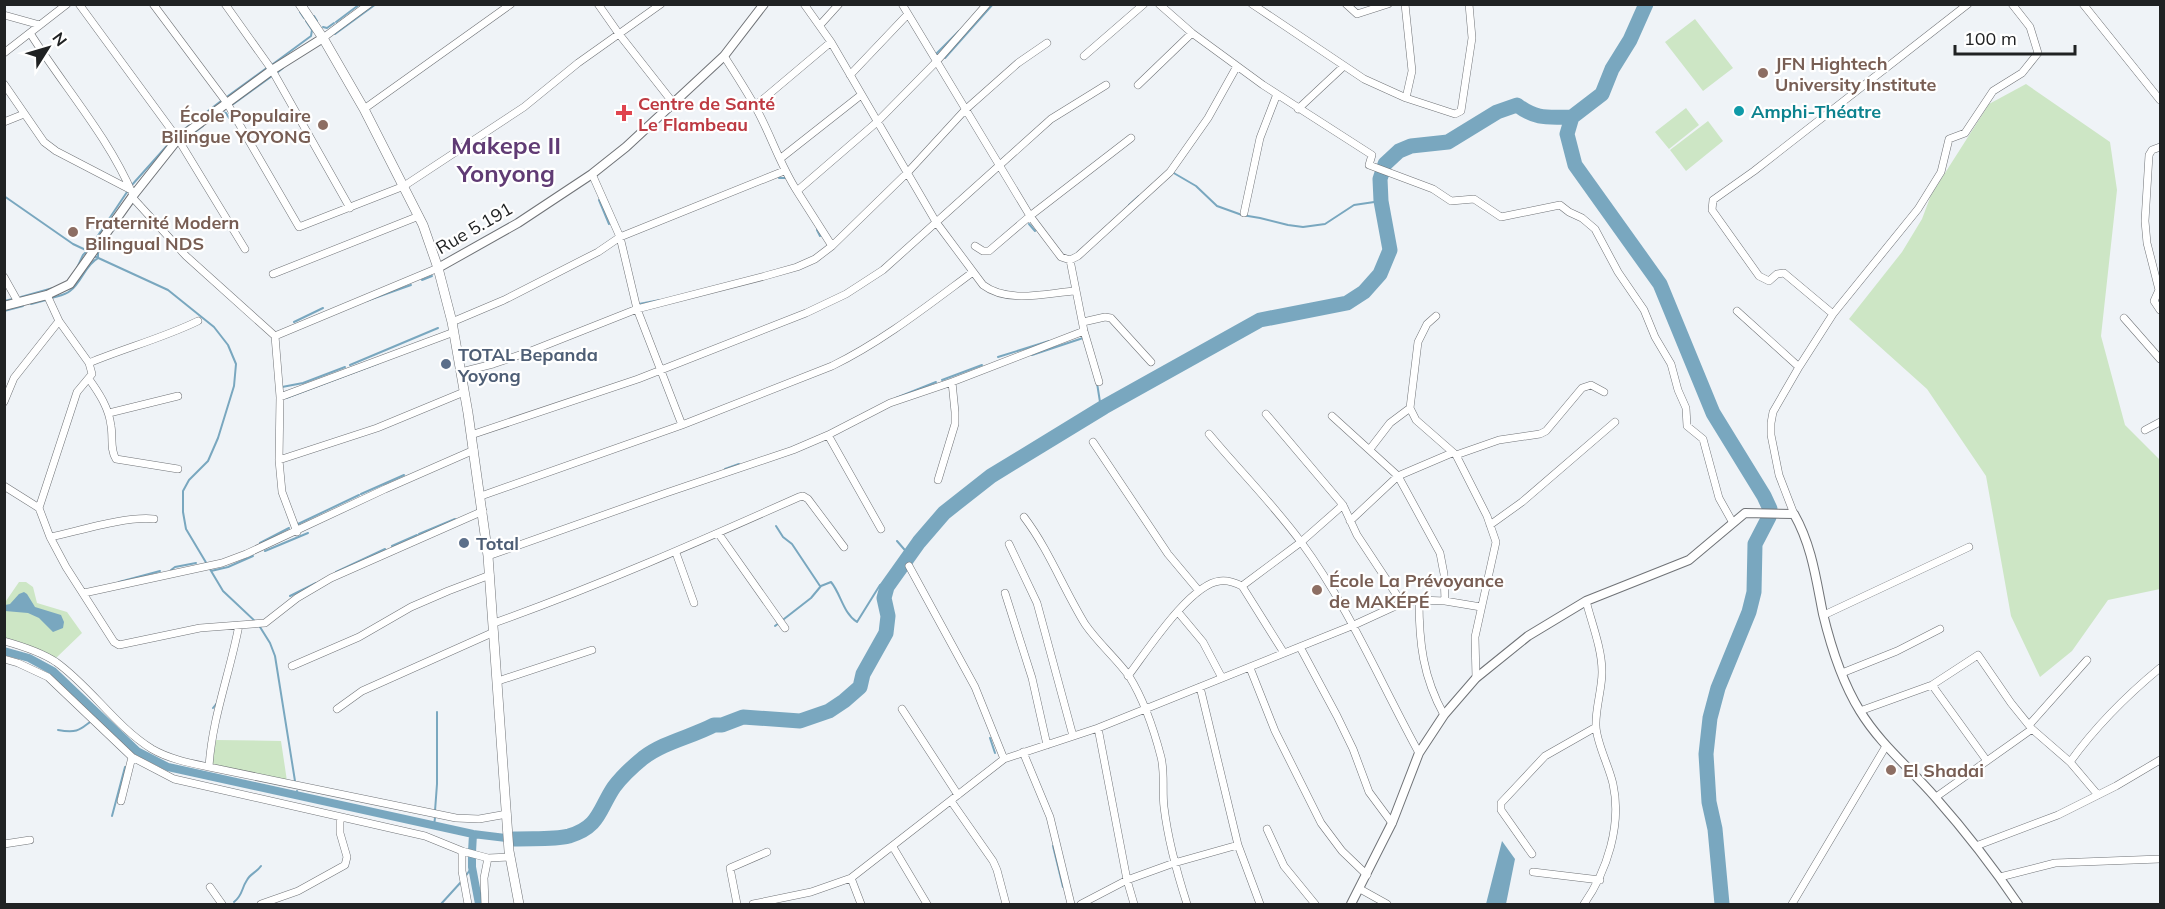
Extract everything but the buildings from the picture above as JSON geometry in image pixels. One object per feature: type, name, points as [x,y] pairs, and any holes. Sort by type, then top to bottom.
[{"type":"main road","points":[[300,4],[323,38],[364,109],[419,216],[438,268],[453,327],[483,511],[490,575],[510,854],[519,904]]},
{"type":"street","points":[[4,53],[67,4]]},
{"type":"street","points":[[79,4],[178,139],[245,249]]},
{"type":"street","points":[[153,4],[227,103],[299,227],[404,186],[524,107],[578,63],[661,4]]},
{"type":"street","points":[[225,4],[272,70],[350,208]]},
{"type":"street","points":[[4,306],[47,294],[70,284],[132,194],[178,139],[272,70],[323,38],[369,4]]},
{"type":"street","points":[[364,109],[511,4]]},
{"type":"street","points":[[598,4],[674,104]]},
{"type":"street","name":"Rue 5.191","points":[[275,336],[438,268],[518,223],[592,174],[626,147],[724,56],[764,4]]},
{"type":"street","points":[[804,4],[831,42],[936,222],[973,272],[990,290],[1006,295],[1075,291]]},
{"type":"street","points":[[819,25],[838,4]]},
{"type":"street","points":[[797,191],[877,122],[936,62],[987,4]]},
{"type":"street","points":[[1084,56],[1144,4]]},
{"type":"street","points":[[1159,4],[1192,33],[1237,66],[1298,109],[1371,155],[1369,165],[1433,189],[1451,201],[1473,199],[1501,217],[1560,205],[1595,229],[1618,272],[1644,310],[1655,337],[1671,364],[1686,408],[1687,426],[1703,439],[1719,498],[1733,523]]},
{"type":"street","points":[[1252,4],[1344,66],[1381,87],[1455,114],[1460,113],[1472,38],[1469,4]]},
{"type":"street","points":[[1346,4],[1357,14],[1388,4]]},
{"type":"street","points":[[1405,4],[1412,71],[1406,98]]},
{"type":"street","points":[[1833,314],[1784,273],[1777,274],[1769,281],[1759,276],[1712,210],[1713,200],[1754,171],[1968,4]]},
{"type":"street","points":[[2012,4],[2030,27],[2038,53],[2022,73],[1994,91],[1965,133],[1949,139],[1941,172],[1918,209],[1833,314],[1799,367],[1773,412],[1771,435],[1785,495],[1803,530],[1814,563],[1833,650],[1860,711],[1886,746],[1936,797],[2000,877],[2018,904]]},
{"type":"street","points":[[2083,4],[2160,100]]},
{"type":"street","points":[[850,75],[905,7],[1030,216],[1061,257],[1070,260],[1078,256],[1170,172],[1208,118],[1237,66]]},
{"type":"street","points":[[4,15],[40,25]]},
{"type":"street","points":[[30,33],[119,166],[132,194],[179,250],[275,336],[280,397],[279,460],[284,500],[297,532]]},
{"type":"street","points":[[1138,85],[1192,33]]},
{"type":"street","points":[[755,106],[831,42]]},
{"type":"street","points":[[460,372],[531,351],[638,309],[797,267],[815,259],[832,246],[908,172],[965,110],[1017,63],[1047,43]]},
{"type":"street","points":[[724,56],[755,106],[781,158],[784,171],[832,246]]},
{"type":"street","points":[[1298,109],[1344,66]]},
{"type":"street","points":[[4,84],[44,142],[132,194]]},
{"type":"street","points":[[471,435],[581,399],[661,369],[806,313],[846,294],[883,270],[1051,119],[1106,85]]},
{"type":"street","points":[[1244,213],[1260,138],[1277,94]]},
{"type":"street","points":[[781,158],[861,95]]},
{"type":"street","points":[[4,122],[24,114]]},
{"type":"street","points":[[975,246],[983,251],[989,251],[1030,216],[1131,138]]},
{"type":"street","points":[[2160,147],[2152,150],[2149,155],[2145,221],[2147,243],[2159,290],[2154,301],[2160,310]]},
{"type":"street","points":[[280,397],[453,327],[598,252],[620,237],[784,171]]},
{"type":"street","points":[[592,174],[620,237],[638,309],[682,425]]},
{"type":"street","points":[[273,274],[419,216]]},
{"type":"street","points":[[1070,260],[1084,331],[1099,382]]},
{"type":"street","points":[[481,496],[682,425],[852,356],[902,324],[973,272]]},
{"type":"street","points":[[4,277],[18,302]]},
{"type":"street","points":[[39,508],[77,392],[92,374],[89,363],[59,321],[47,294]]},
{"type":"street","points":[[1737,311],[1799,367]]},
{"type":"street","points":[[1436,316],[1427,324],[1418,342],[1410,408],[1416,420],[1454,454],[1490,525],[1496,542],[1475,637],[1476,678]]},
{"type":"street","points":[[1083,322],[1105,317],[1111,318],[1151,362]]},
{"type":"street","points":[[2124,318],[2160,359]]},
{"type":"street","points":[[4,402],[14,378],[59,321]]},
{"type":"street","points":[[89,363],[198,321]]},
{"type":"street","points":[[488,556],[793,450],[890,403],[952,382],[1084,331]]},
{"type":"street","points":[[89,379],[109,413],[112,452],[116,459],[178,469]]},
{"type":"street","points":[[938,480],[955,424],[956,412],[952,382]]},
{"type":"street","points":[[1350,521],[1398,476],[1454,454],[1499,440],[1540,434],[1546,431],[1582,388],[1591,385],[1604,392]]},
{"type":"street","points":[[279,460],[377,428],[464,393]]},
{"type":"street","points":[[109,413],[178,396]]},
{"type":"street","points":[[1370,449],[1390,423],[1410,408]]},
{"type":"street","points":[[1266,414],[1342,505],[1402,603]]},
{"type":"street","points":[[1332,416],[1398,476],[1440,553],[1444,573],[1445,602]]},
{"type":"street","points":[[1490,525],[1522,502],[1615,422]]},
{"type":"street","points":[[2145,430],[2160,422]]},
{"type":"street","points":[[1209,434],[1301,542],[1354,625],[1419,753]]},
{"type":"street","points":[[828,435],[881,529]]},
{"type":"street","points":[[1093,442],[1168,554],[1199,591]]},
{"type":"street","points":[[84,593],[222,563],[297,532],[385,489],[474,450]]},
{"type":"street","points":[[4,486],[39,508],[50,537],[66,567],[116,644],[200,628],[265,623],[297,598],[331,578],[483,511]]},
{"type":"street","points":[[337,709],[362,691],[494,628],[676,553],[803,496],[808,499],[844,547]]},
{"type":"street","points":[[1242,586],[1301,542],[1342,505]]},
{"type":"street","points":[[1351,904],[1392,823],[1419,753],[1444,715],[1476,678],[1528,636],[1586,601],[1689,560],[1745,513],[1794,514]]},
{"type":"street","points":[[1024,517],[1043,544],[1085,624],[1128,676],[1145,709],[1161,758],[1164,807],[1174,863],[1187,904]]},
{"type":"street","points":[[50,537],[120,522],[154,519]]},
{"type":"street","points":[[718,533],[785,628]]},
{"type":"street","points":[[1009,544],[1037,603],[1072,736]]},
{"type":"street","points":[[1824,615],[1969,547]]},
{"type":"street","points":[[676,553],[694,603]]},
{"type":"street","points":[[909,566],[975,687],[1004,759]]},
{"type":"street","points":[[292,666],[359,637],[411,607],[490,575]]},
{"type":"street","points":[[1128,676],[1185,602],[1212,583],[1222,580],[1242,586],[1284,653]]},
{"type":"street","points":[[1005,593],[1032,678],[1047,745]]},
{"type":"street","points":[[753,904],[811,892],[851,878],[1004,759],[1098,728],[1250,668],[1402,603],[1419,600],[1481,607]]},
{"type":"street","points":[[1419,600],[1419,638],[1425,669],[1433,695],[1444,715]]},
{"type":"street","points":[[1584,904],[1600,880],[1614,830],[1616,808],[1613,786],[1596,728],[1602,671],[1586,601]]},
{"type":"street","points":[[1178,612],[1203,642],[1222,678]]},
{"type":"street","points":[[209,767],[216,716],[233,658],[239,625]]},
{"type":"street","points":[[1842,673],[1897,651],[1940,628]]},
{"type":"street","points":[[4,641],[39,653],[55,662],[136,738],[154,750],[182,761],[456,818],[507,818]]},
{"type":"street","points":[[1300,647],[1345,732],[1369,792],[1392,823]]},
{"type":"street","points":[[498,681],[592,650]]},
{"type":"street","points":[[1860,711],[1932,685],[1978,656],[2031,728],[2070,762],[2098,795]]},
{"type":"street","points":[[4,659],[48,677],[132,757],[174,778],[425,836],[462,851],[488,858],[510,854]]},
{"type":"street","points":[[1936,797],[2031,728],[2087,660]]},
{"type":"street","points":[[1250,668],[1275,731],[1321,823],[1342,851],[1367,875]]},
{"type":"street","points":[[2070,762],[2088,736],[2108,714],[2160,668]]},
{"type":"street","points":[[1932,685],[1987,761]]},
{"type":"street","points":[[1200,687],[1238,844],[1260,904]]},
{"type":"street","points":[[902,709],[958,795]]},
{"type":"street","points":[[1098,728],[1127,880],[1134,904]]},
{"type":"street","points":[[1532,854],[1501,810],[1501,803],[1545,756],[1596,728]]},
{"type":"street","points":[[1792,904],[1886,746]]},
{"type":"street","points":[[1023,752],[1050,817],[1071,904]]},
{"type":"street","points":[[121,801],[132,757]]},
{"type":"street","points":[[1976,846],[2058,815],[2159,762]]},
{"type":"street","points":[[951,801],[993,861],[1006,904]]},
{"type":"street","points":[[261,904],[298,891],[345,865],[347,857],[340,833],[340,818]]},
{"type":"street","points":[[1267,829],[1284,866],[1315,904]]},
{"type":"street","points":[[4,844],[30,840]]},
{"type":"street","points":[[1081,904],[1127,880],[1238,844]]},
{"type":"street","points":[[893,847],[927,904]]},
{"type":"street","points":[[462,851],[462,871],[468,904]]},
{"type":"street","points":[[737,904],[730,868],[767,852]]},
{"type":"street","points":[[485,904],[484,878],[488,858]]},
{"type":"street","points":[[2000,877],[2055,863],[2160,859]]},
{"type":"street","points":[[1533,872],[1600,880]]},
{"type":"street","points":[[851,878],[861,904]]},
{"type":"street","points":[[210,887],[222,904]]},
{"type":"street","points":[[1360,889],[1386,904]]},
{"type":"green space","points":[[1695,19],[1733,68],[1703,91],[1665,42]]},
{"type":"green space","points":[[2026,84],[2110,142],[2117,190],[2101,336],[2125,425],[2160,460],[2160,589],[2108,600],[2072,651],[2040,677],[2011,616],[1986,476],[1927,389],[1849,319],[1902,252],[1922,219],[1931,195],[1989,104]]},
{"type":"green space","points":[[1686,108],[1699,125],[1669,149],[1655,132]]},
{"type":"green space","points":[[1708,121],[1723,141],[1686,171],[1670,150]]},
{"type":"green space","points":[[19,582],[26,582],[33,587],[37,603],[67,612],[82,633],[56,658],[40,650],[5,639],[4,600],[6,601]]},
{"type":"green space","points":[[216,740],[281,741],[287,781],[212,766]]},
{"type":"water","points":[[24,592],[35,607],[61,615],[64,622],[63,628],[53,632],[39,618],[28,613],[5,611],[5,605],[10,604]]},
{"type":"water","points":[[1502,841],[1515,859],[1506,904],[1486,904]]},
{"type":"waterway","points":[[336,22],[360,4]]},
{"type":"waterway","points":[[335,34],[376,4]]},
{"type":"waterway","points":[[945,58],[993,4]]},
{"type":"waterway","points":[[1646,4],[1630,40],[1612,69],[1602,94],[1572,117],[1567,134],[1575,165],[1660,284],[1713,413],[1770,509],[1769,517],[1755,544],[1754,592],[1749,612],[1718,688],[1710,718],[1706,754],[1709,802],[1715,829],[1722,904]]},
{"type":"waterway","points":[[300,12],[304,18]]},
{"type":"waterway","points":[[314,16],[317,21]]},
{"type":"waterway","points":[[273,64],[311,36],[312,30],[306,21]]},
{"type":"waterway","points":[[323,27],[327,28],[334,23]]},
{"type":"waterway","points":[[936,54],[959,31]]},
{"type":"waterway","points":[[228,96],[268,67]]},
{"type":"waterway","points":[[278,72],[283,68]]},
{"type":"waterway","points":[[232,105],[272,76]]},
{"type":"waterway","points":[[178,134],[221,101]]},
{"type":"waterway","points":[[514,839],[563,837],[587,828],[598,816],[614,787],[643,758],[651,752],[714,725],[722,725],[743,717],[800,721],[829,711],[844,701],[860,687],[863,674],[886,633],[888,616],[884,598],[887,587],[919,542],[944,513],[991,476],[1104,407],[1260,320],[1347,303],[1364,292],[1380,274],[1390,250],[1381,201],[1380,179],[1385,164],[1399,151],[1411,146],[1448,142],[1497,112],[1517,105],[1537,115],[1572,117]]},
{"type":"waterway","points":[[208,122],[222,112],[226,113],[229,118]]},
{"type":"waterway","points":[[191,135],[203,126]]},
{"type":"waterway","points":[[131,186],[173,139]]},
{"type":"waterway","points":[[1172,172],[1196,186],[1217,206],[1242,215],[1288,225],[1303,227],[1325,224],[1354,205],[1381,201]]},
{"type":"waterway","points":[[779,178],[787,178]]},
{"type":"waterway","points":[[117,207],[127,192]]},
{"type":"waterway","points":[[4,196],[73,244],[90,252]]},
{"type":"waterway","points":[[1129,205],[1139,196]]},
{"type":"waterway","points":[[599,200],[609,224]]},
{"type":"waterway","points":[[77,268],[83,255],[117,207]]},
{"type":"waterway","points":[[1029,224],[1035,231]]},
{"type":"waterway","points":[[817,230],[820,236]]},
{"type":"waterway","points":[[52,298],[66,294],[74,287],[98,258],[98,253],[106,240]]},
{"type":"waterway","points":[[94,256],[168,290],[214,327],[228,345],[236,364],[234,386],[218,438],[208,461],[189,480],[183,491],[183,512],[186,529],[223,591],[256,622]]},
{"type":"waterway","points":[[422,280],[432,276]]},
{"type":"waterway","points":[[366,301],[411,285]]},
{"type":"waterway","points":[[21,297],[53,288]]},
{"type":"waterway","points":[[4,301],[13,299]]},
{"type":"waterway","points":[[31,304],[46,300]]},
{"type":"waterway","points":[[639,304],[660,300]]},
{"type":"waterway","points":[[4,311],[23,306]]},
{"type":"waterway","points":[[294,322],[323,308]]},
{"type":"waterway","points":[[350,365],[438,328]]},
{"type":"waterway","points":[[1032,355],[1083,338]]},
{"type":"waterway","points":[[998,357],[1049,341]]},
{"type":"waterway","points":[[286,398],[379,363]]},
{"type":"waterway","points":[[942,380],[982,365]]},
{"type":"waterway","points":[[282,387],[303,383],[345,367]]},
{"type":"waterway","points":[[896,398],[936,382]]},
{"type":"waterway","points":[[1097,383],[1100,402],[1104,407]]},
{"type":"waterway","points":[[725,469],[739,464]]},
{"type":"waterway","points":[[361,494],[404,475]]},
{"type":"waterway","points":[[298,524],[359,495]]},
{"type":"waterway","points":[[419,534],[455,519]]},
{"type":"waterway","points":[[776,526],[783,537],[792,544],[820,586]]},
{"type":"waterway","points":[[260,543],[289,528]]},
{"type":"waterway","points":[[265,551],[308,533]]},
{"type":"waterway","points":[[392,546],[417,535]]},
{"type":"waterway","points":[[897,541],[910,556]]},
{"type":"waterway","points":[[336,572],[385,549]]},
{"type":"waterway","points":[[211,571],[228,567],[253,556]]},
{"type":"waterway","points":[[171,570],[175,567],[196,563]]},
{"type":"waterway","points":[[119,582],[160,571]]},
{"type":"waterway","points":[[775,626],[811,598],[821,586],[831,582],[848,614],[857,622],[880,585],[890,581]]},
{"type":"waterway","points":[[290,596],[316,583]]},
{"type":"waterway","points":[[260,627],[275,656],[295,781]]},
{"type":"waterway","points":[[4,651],[29,658],[53,671],[137,751],[168,767],[473,834],[514,839]]},
{"type":"waterway","points":[[213,708],[217,703]]},
{"type":"waterway","points":[[435,811],[437,712]]},
{"type":"waterway","points":[[58,730],[78,730],[100,716]]},
{"type":"waterway","points":[[990,738],[995,753]]},
{"type":"waterway","points":[[112,816],[125,767]]},
{"type":"waterway","points":[[297,791],[298,796]]},
{"type":"waterway","points":[[434,825],[435,818]]},
{"type":"waterway","points":[[472,852],[473,834]]},
{"type":"waterway","points":[[1053,846],[1063,887]]},
{"type":"waterway","points":[[472,856],[479,904]]},
{"type":"waterway","points":[[234,902],[248,878],[261,866]]},
{"type":"waterway","points":[[465,877],[472,867]]},
{"type":"waterway","points":[[441,904],[461,882]]},
{"type":"place","name":"JFN Hightech University Institute","points":[[1763,73]]},
{"type":"place","name":"Amphi-Théatre","points":[[1739,111]]},
{"type":"place","name":"Centre de Santé Le Flambeau","points":[[624,113]]},
{"type":"place","name":"École Populaire Bilingue YOYONG","points":[[323,125]]},
{"type":"place","name":"Fraternité Modern Bilingual NDS","points":[[73,232]]},
{"type":"place","name":"TOTAL Bepanda Yoyong","points":[[446,364]]},
{"type":"place","name":"Total","points":[[464,543]]},
{"type":"place","name":"École La Prévoyance de MAKÉPÉ","points":[[1317,590]]},
{"type":"place","name":"El Shadai","points":[[1891,770]]},
{"type":"district","name":"Makepe II Yonyong","points":[[506,159]]}]
